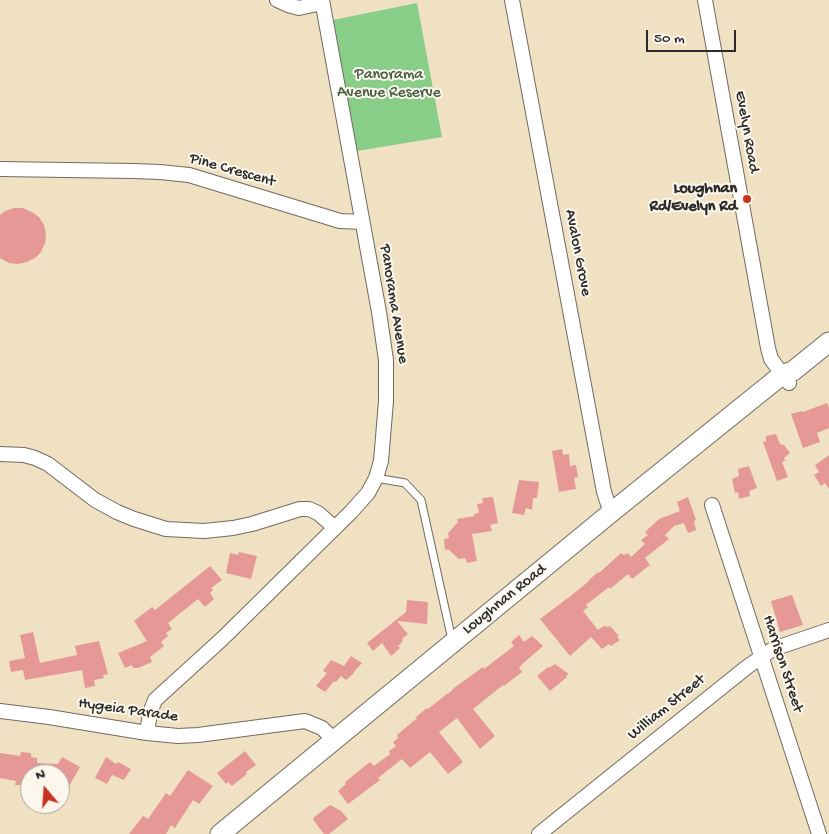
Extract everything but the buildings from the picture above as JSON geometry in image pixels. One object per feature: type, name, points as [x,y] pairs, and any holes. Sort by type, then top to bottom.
[{"type":"main road","name":"Loughnan Road","points":[[220,834],[613,511],[788,376],[829,342]]},
{"type":"main road","name":"Loughnan Road","points":[[235,834],[690,465],[788,376]]},
{"type":"street","points":[[277,0],[299,8],[322,2]]},
{"type":"street","name":"Avalon Grove","points":[[512,0],[604,492],[608,504],[613,511]]},
{"type":"street","name":"Evelyn Road","points":[[705,0],[768,348],[771,359],[788,376]]},
{"type":"street","name":"Panorama Avenue","points":[[147,733],[150,713],[155,700],[222,639],[335,528],[368,492],[376,478],[381,461],[386,401],[386,360],[379,312],[322,2]]},
{"type":"street","name":"Pine Crescent","points":[[0,169],[142,171],[189,175],[340,221],[362,222]]},
{"type":"street","points":[[0,454],[24,455],[35,458],[48,464],[95,500],[117,512],[166,529],[204,531],[232,528],[252,524],[300,509],[309,509],[318,513],[335,528]]},
{"type":"street","name":"Harrison Street","points":[[712,505],[819,834]]},
{"type":"street","name":"William Street","points":[[539,834],[761,657],[773,650],[829,630]]},
{"type":"street","name":"Hygeia Parade","points":[[0,711],[178,736],[304,721],[322,728],[334,740]]},
{"type":"lane","points":[[376,478],[404,483],[421,500],[452,643]]},
{"type":"green space","name":"Panorama Avenue Reserve","points":[[417,3],[442,137],[357,151],[333,20]]},
{"type":"place","name":"Loughnan Rd/Evelyn Rd","points":[[747,199]]}]
